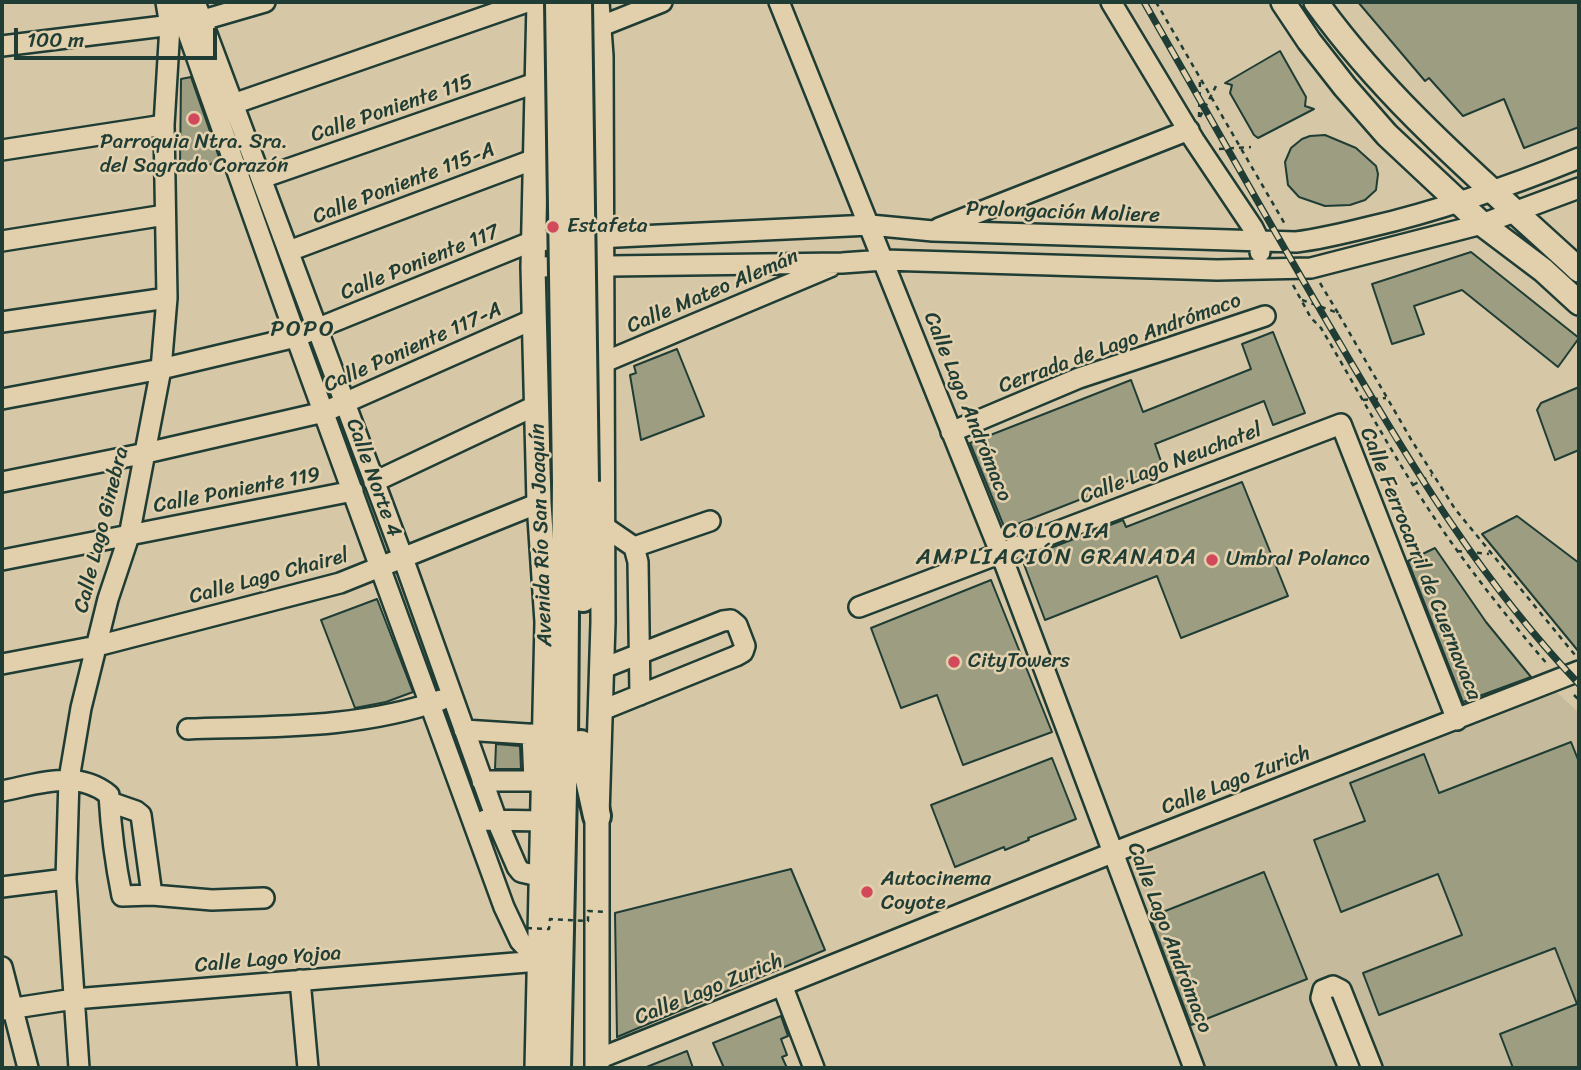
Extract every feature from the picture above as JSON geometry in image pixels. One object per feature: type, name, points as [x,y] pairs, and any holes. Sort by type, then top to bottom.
[{"type":"highway","name":"Avenida Río San Joaquín","points":[[559,2],[575,482]]},
{"type":"highway","name":"Avenida Río San Joaquín","points":[[557,1068],[555,739],[575,482],[578,2]]},
{"type":"highway","name":"Avenida Río San Joaquín","points":[[555,739],[590,1065]]},
{"type":"highway","points":[[555,739],[597,816]]},
{"type":"highway","points":[[539,821],[551,795],[555,739]]},
{"type":"main road","name":"Avenida Río San Joaquín","points":[[537,1068],[543,877],[539,781],[555,739],[539,503],[534,319],[533,241],[539,2]]},
{"type":"main road","points":[[590,1065],[601,669],[602,525],[601,56],[597,2]]},
{"type":"main road","points":[[1283,2],[1309,41],[1387,135],[1482,224],[1543,270],[1579,303]]},
{"type":"main road","points":[[1316,2],[1410,115],[1579,271]]},
{"type":"main road","points":[[539,55],[569,63],[584,62],[601,56]]},
{"type":"main road","points":[[1345,87],[1369,66]]},
{"type":"street","name":"Calle Lago Ginebra","points":[[79,1068],[66,879],[69,779],[81,708],[108,599],[129,536],[161,369],[167,298],[164,125],[188,18],[166,2]]},
{"type":"street","name":"Calle Norte 4","points":[[177,2],[233,104],[452,696],[470,731],[517,867],[522,872],[543,877]]},
{"type":"street","points":[[2,46],[188,18],[265,2]]},
{"type":"street","points":[[233,104],[527,2]]},
{"type":"street","points":[[599,27],[662,2]]},
{"type":"street","name":"Calle Lago Andrómaco","points":[[779,2],[1001,553],[1195,1068]]},
{"type":"street","points":[[1111,2],[1194,125],[1225,186],[1260,242],[1261,269]]},
{"type":"street","name":"Calle Norte 4","points":[[188,18],[296,337],[471,818],[514,931],[539,961]]},
{"type":"street","name":"Calle Poniente 115","points":[[262,178],[538,82]]},
{"type":"street","points":[[2,150],[164,125]]},
{"type":"street","points":[[933,231],[1194,125]]},
{"type":"street","name":"Calle Poniente 115-A","points":[[289,251],[535,159]]},
{"type":"street","name":"Prolongación Moliere","points":[[533,241],[870,225],[933,231],[1238,242],[1313,240],[1461,203],[1579,159]]},
{"type":"street","points":[[1225,186],[1239,227],[1238,270]]},
{"type":"street","points":[[533,267],[601,268],[884,260],[1238,270],[1311,268],[1482,224],[1579,188]]},
{"type":"street","points":[[2,241],[165,215]]},
{"type":"street","name":"Calle Poniente 117","points":[[2,399],[161,369],[296,337],[533,241]]},
{"type":"street","name":"Calle Mateo Alemán","points":[[602,363],[842,263]]},
{"type":"street","points":[[2,322],[167,298]]},
{"type":"street","name":"Cerrada de Lago Andrómaco","points":[[951,432],[1079,378],[1265,316]]},
{"type":"street","name":"Calle Poniente 117-A","points":[[2,482],[146,453],[324,412],[534,319]]},
{"type":"street","points":[[374,482],[537,405]]},
{"type":"street","name":"Calle Lago Neuchatel","points":[[859,607],[1341,424]]},
{"type":"street","name":"Calle Ferrocarril de Cuernavaca","points":[[1341,424],[1457,720]]},
{"type":"street","name":"Calle Poniente 119","points":[[2,560],[353,491]]},
{"type":"street","name":"Calle Lago Chairel","points":[[2,664],[97,646],[340,583],[539,503]]},
{"type":"street","points":[[634,547],[710,521]]},
{"type":"street","points":[[602,525],[634,547],[638,562],[640,695]]},
{"type":"street","points":[[600,711],[736,656],[743,652],[745,646],[737,625],[731,620],[601,669]]},
{"type":"street","name":"Calle Lago Zurich","points":[[590,1065],[1112,853],[1579,671]]},
{"type":"street","points":[[188,729],[342,723],[379,717],[452,696]]},
{"type":"street","points":[[470,731],[555,739]]},
{"type":"street","points":[[2,791],[69,779],[100,787],[110,795],[115,863],[122,896],[152,895],[212,901],[264,898]]},
{"type":"street","points":[[487,781],[539,781]]},
{"type":"street","points":[[110,802],[141,815],[152,895]]},
{"type":"street","points":[[471,818],[539,821]]},
{"type":"street","points":[[2,887],[66,879]]},
{"type":"street","name":"Calle Lago Yojoa","points":[[8,1009],[74,999],[539,961]]},
{"type":"street","points":[[2,967],[8,1009],[28,1068]]},
{"type":"street","points":[[300,980],[308,1068]]},
{"type":"street","points":[[782,985],[814,1068]]},
{"type":"street","points":[[1363,1046],[1346,1061],[1321,998],[1323,990],[1333,986],[1341,990],[1372,1068]]},
{"type":"path","points":[[1156,2],[1287,227]]},
{"type":"path","points":[[1194,125],[1200,78]]},
{"type":"path","points":[[1194,125],[1216,86]]},
{"type":"path","points":[[1216,150],[1251,147]]},
{"type":"path","points":[[1320,283],[1455,509],[1579,660]]},
{"type":"path","points":[[1293,285],[1413,485],[1457,551],[1552,671]]},
{"type":"path","points":[[1301,300],[1338,313]]},
{"type":"path","points":[[1363,400],[1386,397]]},
{"type":"path","points":[[1413,485],[1433,474]]},
{"type":"path","points":[[1457,551],[1490,554]]},
{"type":"path","points":[[1574,695],[1579,700]]},
{"type":"path","points":[[527,928],[549,929],[550,919],[587,921],[588,911],[606,912]]},
{"type":"shaded area","points":[[1551,687],[1579,713],[1579,1068],[1204,1068],[1124,851]]},
{"type":"building","points":[[1358,2],[1579,2],[1579,127],[1524,148],[1504,99],[1463,116],[1429,78],[1425,81]]},
{"type":"building","points":[[1280,51],[1306,97],[1305,106],[1314,109],[1258,138],[1230,93],[1232,85],[1225,83]]},
{"type":"building","name":"Parroquia Ntra. Sra. del Sagrado Corazón","points":[[191,77],[220,160],[202,168],[180,167],[181,79]]},
{"type":"building","points":[[1325,135],[1356,148],[1376,166],[1376,190],[1365,200],[1350,205],[1325,206],[1299,197],[1288,185],[1285,162],[1291,148],[1302,139]]},
{"type":"building","points":[[1471,252],[1579,338],[1558,367],[1462,290],[1414,306],[1424,334],[1392,344],[1372,284]]},
{"type":"building","points":[[1273,332],[1305,413],[1273,425],[1264,401],[1155,444],[1163,467],[1005,529],[970,443],[1131,380],[1143,412],[1251,369],[1242,344]]},
{"type":"building","points":[[677,349],[704,416],[641,440],[630,375],[636,373],[634,366]]},
{"type":"building","points":[[1579,387],[1579,450],[1555,460],[1537,410],[1541,403]]},
{"type":"building","name":"Umbral Polanco","points":[[1242,482],[1288,596],[1181,638],[1157,576],[1045,620],[1022,559],[1123,520],[1126,527]]},
{"type":"building","points":[[1517,516],[1579,563],[1579,652],[1482,534]]},
{"type":"building","points":[[1435,548],[1486,622],[1531,677],[1463,702],[1408,561]]},
{"type":"building","name":"CityTowers","points":[[991,580],[1052,732],[963,765],[937,695],[901,708],[871,628]]},
{"type":"building","points":[[377,599],[413,692],[386,702],[355,708],[321,620]]},
{"type":"building","points":[[1571,742],[1579,762],[1579,1068],[1513,1068],[1500,1034],[1577,1004],[1555,948],[1379,1015],[1363,973],[1462,935],[1438,874],[1341,912],[1314,840],[1365,821],[1350,783],[1424,754],[1439,793]]},
{"type":"building","points":[[496,744],[520,746],[521,769],[495,769]]},
{"type":"building","points":[[1052,758],[1076,819],[1005,850],[1004,847],[955,867],[931,805]]},
{"type":"building","points":[[791,869],[825,950],[617,1037],[615,913]]},
{"type":"building","points":[[1264,872],[1307,979],[1191,1025],[1150,917]]},
{"type":"building","points":[[781,1016],[788,1036],[781,1039],[787,1055],[782,1057],[787,1068],[724,1068],[713,1043]]},
{"type":"building","points":[[687,1051],[693,1068],[644,1068]]},
{"type":"railway","points":[[1144,2],[1317,304],[1422,480],[1511,605],[1579,684]]},
{"type":"place","name":"Parroquia Ntra. Sra. del Sagrado Corazón","points":[[194,119]]},
{"type":"place","name":"Estafeta","points":[[553,227]]},
{"type":"place","name":"Umbral Polanco","points":[[1212,560]]},
{"type":"place","name":"CityTowers","points":[[954,662]]},
{"type":"place","name":"Autocinema Coyote","points":[[867,892]]},
{"type":"district","name":"POPO","points":[[303,330]]},
{"type":"district","name":"COLONIA AMPLIACIÓN GRANADA","points":[[1057,545]]}]
